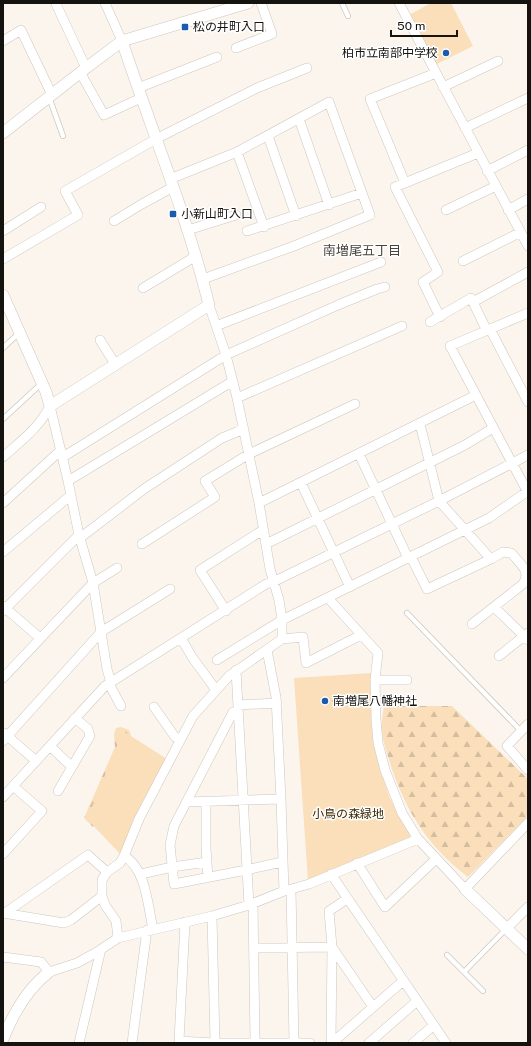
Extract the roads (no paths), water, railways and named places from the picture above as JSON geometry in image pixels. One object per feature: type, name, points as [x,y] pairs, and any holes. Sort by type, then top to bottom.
[{"type":"street","points":[[105,3],[122,42],[188,230],[203,279],[209,305],[226,355],[238,398],[273,582],[279,600],[282,620],[282,639]]},
{"type":"street","points":[[3,133],[83,70],[122,42],[246,3]]},
{"type":"street","points":[[236,48],[272,34],[261,3]]},
{"type":"street","points":[[399,3],[528,246]]},
{"type":"street","points":[[56,4],[83,70],[104,115],[139,93],[217,57]]},
{"type":"street","points":[[3,41],[21,30],[51,96]]},
{"type":"street","points":[[443,87],[498,61]]},
{"type":"street","points":[[3,259],[78,215],[65,191],[156,139],[257,88],[307,68]]},
{"type":"street","points":[[405,183],[370,99],[436,73]]},
{"type":"street","points":[[465,128],[528,98]]},
{"type":"street","points":[[114,221],[172,183],[237,152],[329,102],[370,215],[294,246],[203,279]]},
{"type":"street","points":[[299,119],[329,205]]},
{"type":"street","points":[[268,136],[296,216]]},
{"type":"street","points":[[487,171],[528,150]]},
{"type":"street","points":[[237,152],[264,227]]},
{"type":"street","points":[[440,316],[423,282],[438,272],[395,187],[478,153]]},
{"type":"street","points":[[446,210],[496,186]]},
{"type":"street","points":[[247,231],[264,227],[362,193]]},
{"type":"street","points":[[508,210],[528,199]]},
{"type":"street","points":[[3,231],[41,207]]},
{"type":"street","points":[[188,230],[236,215]]},
{"type":"street","points":[[464,260],[521,232]]},
{"type":"street","points":[[143,288],[196,256]]},
{"type":"street","points":[[216,326],[381,262]]},
{"type":"street","points":[[473,302],[528,272]]},
{"type":"street","points":[[3,503],[62,454],[226,355],[377,289],[385,287]]},
{"type":"street","points":[[3,296],[42,383],[50,406],[68,481],[79,537],[93,583],[110,683],[121,706]]},
{"type":"street","points":[[430,322],[471,298],[528,402]]},
{"type":"street","points":[[3,457],[36,428],[50,406],[209,305]]},
{"type":"street","points":[[216,660],[282,620],[489,518],[528,491],[450,346],[528,313]]},
{"type":"street","points":[[238,398],[402,326]]},
{"type":"street","points":[[100,340],[115,364]]},
{"type":"street","points":[[68,481],[233,381]]},
{"type":"street","points":[[259,503],[476,395]]},
{"type":"street","points":[[142,544],[215,497],[205,481],[249,454],[355,404]]},
{"type":"street","points":[[420,424],[439,501],[490,559]]},
{"type":"street","points":[[266,544],[430,463],[465,445],[493,428]]},
{"type":"street","points":[[40,638],[4,608],[79,537],[144,489],[222,438],[244,429]]},
{"type":"street","points":[[359,454],[392,523],[427,589],[503,552],[511,553],[527,570],[526,579],[523,584],[472,624]]},
{"type":"street","points":[[3,797],[105,686],[266,584],[273,582],[439,501],[528,454]]},
{"type":"street","points":[[301,483],[350,587]]},
{"type":"street","points":[[3,552],[71,495]]},
{"type":"street","points":[[226,610],[200,570],[263,530]]},
{"type":"street","points":[[3,678],[93,583],[117,568]]},
{"type":"street","points":[[36,761],[5,736],[101,632],[170,589]]},
{"type":"street","points":[[328,598],[378,653],[375,680],[378,742],[385,770],[402,813],[418,839],[436,859],[528,949]]},
{"type":"street","points":[[494,607],[527,636],[499,656]]},
{"type":"street","points":[[118,938],[116,921],[105,905],[102,896],[102,880],[107,872],[120,863],[124,856],[139,819],[193,716],[236,670],[282,639],[303,637],[306,663],[361,635]]},
{"type":"street","points":[[181,638],[192,657],[216,690]]},
{"type":"street","points":[[267,650],[277,703],[282,862],[287,890],[293,947],[294,1043]]},
{"type":"street","points":[[236,670],[246,870],[251,904],[254,948],[255,1042]]},
{"type":"street","points":[[375,680],[407,680]]},
{"type":"street","points":[[277,703],[238,709],[234,712],[188,802],[174,826],[170,845],[174,884],[282,862]]},
{"type":"street","points":[[154,707],[175,737],[181,740]]},
{"type":"street","points":[[58,791],[90,736],[88,729],[76,718]]},
{"type":"street","points":[[528,724],[507,746],[528,770]]},
{"type":"street","points":[[50,746],[72,767]]},
{"type":"street","points":[[3,854],[42,811],[13,786]]},
{"type":"street","points":[[188,802],[281,799]]},
{"type":"street","points":[[206,802],[208,878]]},
{"type":"street","points":[[465,889],[527,826]]},
{"type":"street","points":[[3,1039],[21,1004],[32,988],[49,972],[77,963],[118,938],[212,916],[251,904],[418,839]]},
{"type":"street","points":[[4,913],[88,855],[107,872]]},
{"type":"street","points":[[124,856],[140,874],[150,930],[132,1043]]},
{"type":"street","points":[[358,863],[385,907],[436,859]]},
{"type":"street","points":[[140,874],[172,867],[207,862]]},
{"type":"street","points":[[331,874],[446,1043]]},
{"type":"street","points":[[4,913],[64,923],[71,920],[102,896]]},
{"type":"street","points":[[332,1043],[332,947],[329,911],[347,899]]},
{"type":"street","points":[[506,929],[528,907]]},
{"type":"street","points":[[212,916],[215,1043]]},
{"type":"street","points":[[185,922],[179,1041],[215,1043],[310,1043]]},
{"type":"street","points":[[254,948],[332,947]]},
{"type":"street","points":[[332,947],[373,1007]]},
{"type":"street","points":[[79,1043],[101,949]]},
{"type":"street","points":[[3,957],[41,962],[49,972]]},
{"type":"street","points":[[332,1043],[403,981]]},
{"type":"street","points":[[369,1043],[417,1001]]},
{"type":"street","points":[[413,1043],[434,1025]]},
{"type":"lane","points":[[342,3],[348,16]]},
{"type":"lane","points":[[51,96],[63,136]]},
{"type":"lane","points":[[3,348],[20,332]]},
{"type":"lane","points":[[3,419],[42,383]]},
{"type":"lane","points":[[407,613],[521,731]]},
{"type":"lane","points":[[464,972],[506,929]]},
{"type":"lane","points":[[447,955],[483,991]]},
{"type":"place","name":"松の井町入口","points":[[185,27]]},
{"type":"place","name":"柏市立南部中学校","points":[[446,53]]},
{"type":"place","name":"小新山町入口","points":[[173,214]]},
{"type":"place","name":"南増尾八幡神社","points":[[325,701]]},
{"type":"district","name":"南増尾五丁目","points":[[362,250]]},
{"type":"park label","name":"小鳥の森緑地","points":[[348,814]]}]
